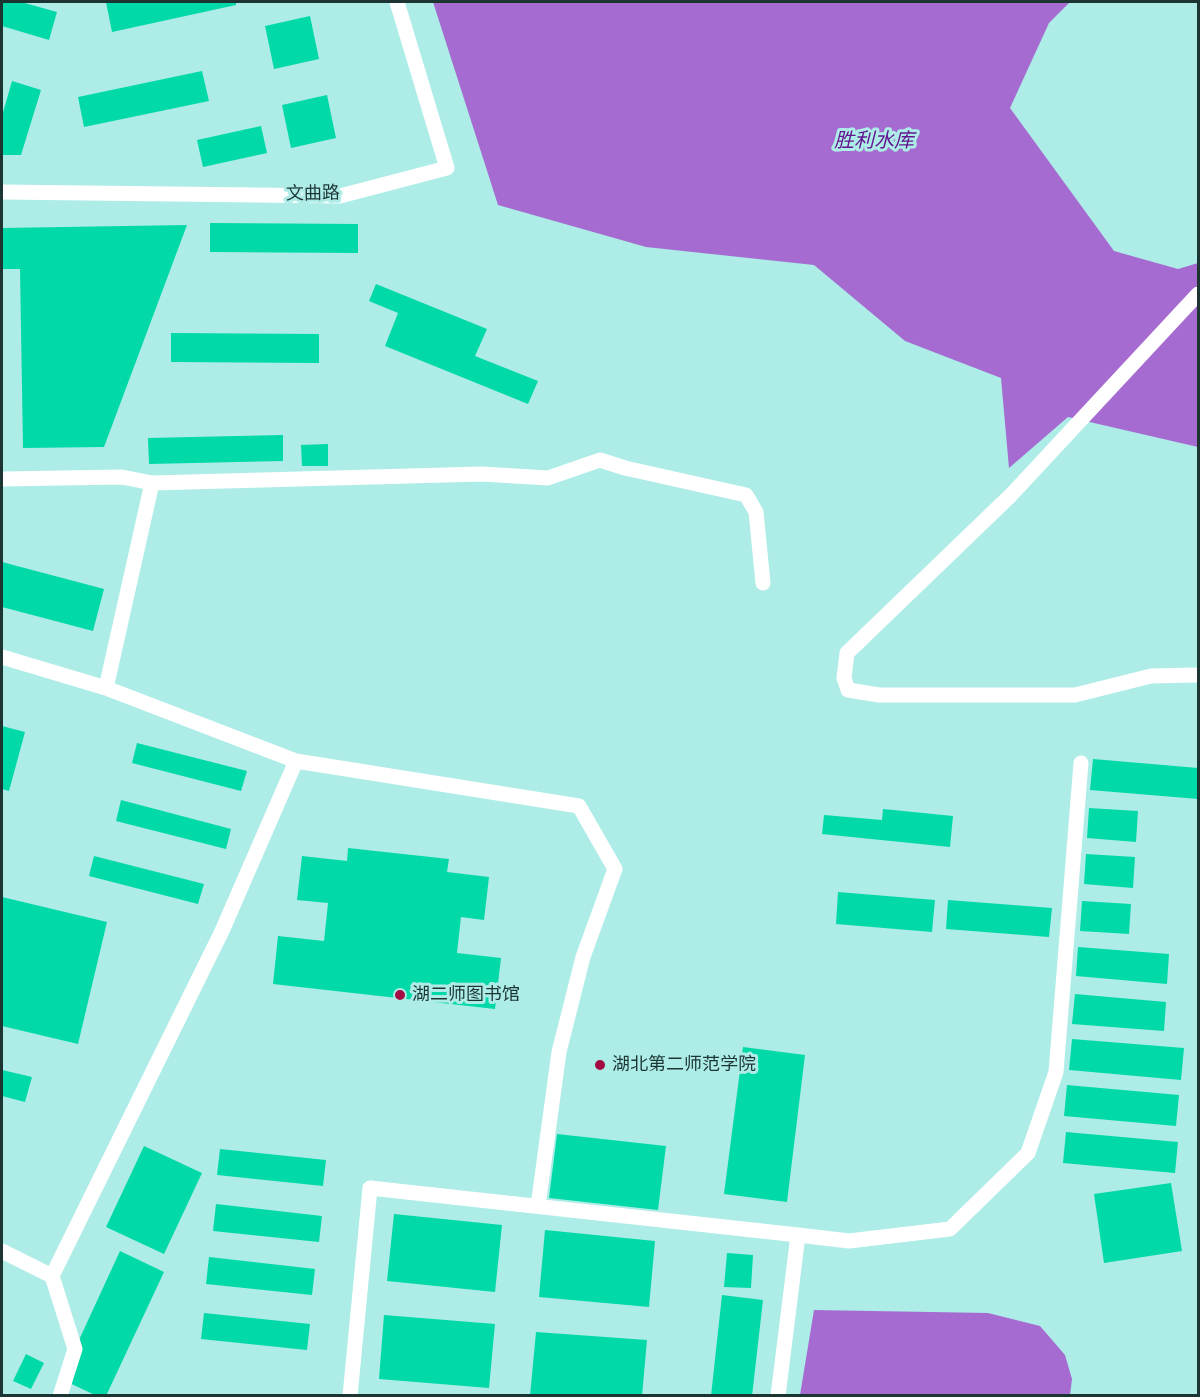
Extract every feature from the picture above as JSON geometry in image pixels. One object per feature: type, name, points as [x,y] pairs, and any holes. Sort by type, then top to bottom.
[{"type":"street","name":"文曲路","points":[[2,192],[340,196],[447,168],[397,2]]},
{"type":"street","points":[[1198,294],[1011,495],[847,653],[844,678],[848,690],[879,695],[1075,695],[1151,676],[1198,675]]},
{"type":"street","points":[[2,479],[122,477],[152,483],[482,474],[548,478],[600,460],[625,468],[746,495],[756,512],[763,583]]},
{"type":"street","points":[[106,688],[152,483]]},
{"type":"street","points":[[2,657],[106,688],[296,761],[579,806],[615,869],[583,957],[559,1052],[538,1206]]},
{"type":"street","points":[[60,1395],[75,1349],[52,1276],[222,931],[296,761]]},
{"type":"street","points":[[350,1395],[370,1188],[849,1241],[950,1229],[1028,1153],[1056,1072],[1081,763]]},
{"type":"street","points":[[778,1395],[798,1235]]},
{"type":"street","points":[[2,1251],[52,1276]]},
{"type":"water","name":"胜利水库","points":[[433,2],[1070,2],[1049,23],[1010,108],[1114,251],[1178,269],[1198,263],[1198,447],[1068,417],[1009,468],[1001,378],[905,341],[814,265],[646,247],[498,205]]},
{"type":"water","points":[[814,1310],[988,1313],[1040,1326],[1065,1355],[1072,1379],[1070,1395],[800,1395]]},
{"type":"building","points":[[2,2],[21,2],[57,12],[49,40],[2,26]]},
{"type":"building","points":[[106,2],[236,2],[236,5],[112,32]]},
{"type":"building","points":[[310,16],[319,59],[274,69],[265,26]]},
{"type":"building","points":[[202,71],[209,101],[84,127],[78,97]]},
{"type":"building","points":[[12,81],[41,90],[21,155],[2,155],[2,116]]},
{"type":"building","points":[[327,95],[336,138],[291,148],[282,105]]},
{"type":"building","points":[[261,126],[267,153],[203,167],[197,140]]},
{"type":"building","points":[[210,223],[358,224],[358,253],[210,252]]},
{"type":"building","points":[[187,225],[104,447],[23,448],[20,269],[2,269],[2,228]]},
{"type":"building","points":[[376,284],[487,329],[475,356],[538,381],[528,404],[385,346],[398,313],[369,301]]},
{"type":"building","points":[[171,333],[319,334],[319,363],[171,362]]},
{"type":"building","points":[[283,435],[283,461],[149,464],[148,438]]},
{"type":"building","points":[[328,444],[328,466],[302,466],[301,445]]},
{"type":"building","points":[[2,562],[104,589],[93,631],[2,607]]},
{"type":"building","points":[[2,726],[25,732],[9,791],[2,789]]},
{"type":"building","points":[[137,743],[247,771],[241,791],[132,763]]},
{"type":"building","points":[[1093,759],[1198,768],[1198,799],[1090,790]]},
{"type":"building","points":[[121,800],[231,829],[226,849],[116,821]]},
{"type":"building","points":[[1089,808],[1138,811],[1136,842],[1087,838]]},
{"type":"building","points":[[883,809],[953,816],[950,847],[822,834],[824,815],[882,820]]},
{"type":"building","points":[[348,848],[449,859],[447,872],[489,877],[484,920],[461,917],[457,953],[501,958],[495,1009],[273,984],[278,936],[324,941],[328,903],[297,900],[302,856],[347,861]]},
{"type":"building","points":[[1086,854],[1135,857],[1133,888],[1084,884]]},
{"type":"building","points":[[94,856],[204,884],[198,904],[89,876]]},
{"type":"building","points":[[838,892],[935,900],[932,932],[836,924]]},
{"type":"building","points":[[2,897],[107,922],[78,1044],[2,1026]]},
{"type":"building","points":[[948,900],[1052,908],[1049,937],[946,929]]},
{"type":"building","points":[[1082,901],[1131,904],[1129,934],[1080,931]]},
{"type":"building","points":[[1078,947],[1169,954],[1167,984],[1076,976]]},
{"type":"building","points":[[1075,994],[1166,1002],[1164,1031],[1072,1024]]},
{"type":"building","points":[[1072,1039],[1184,1048],[1181,1080],[1069,1070]]},
{"type":"building","points":[[743,1047],[805,1055],[787,1202],[724,1194]]},
{"type":"building","points":[[2,1070],[32,1077],[25,1102],[2,1096]]},
{"type":"building","points":[[1067,1085],[1179,1095],[1176,1126],[1064,1116]]},
{"type":"building","points":[[1066,1132],[1178,1142],[1175,1173],[1063,1163]]},
{"type":"building","points":[[557,1134],[666,1146],[658,1210],[549,1198]]},
{"type":"building","points":[[144,1146],[202,1173],[164,1254],[106,1227]]},
{"type":"building","points":[[220,1149],[326,1160],[323,1186],[217,1175]]},
{"type":"building","points":[[1171,1183],[1182,1251],[1104,1263],[1094,1194]]},
{"type":"building","points":[[216,1204],[322,1216],[319,1242],[213,1231]]},
{"type":"building","points":[[394,1214],[502,1225],[495,1292],[387,1281]]},
{"type":"building","points":[[545,1230],[655,1241],[649,1307],[539,1297]]},
{"type":"building","points":[[120,1251],[164,1272],[106,1396],[97,1396],[61,1379]]},
{"type":"building","points":[[727,1253],[753,1255],[751,1288],[724,1287]]},
{"type":"building","points":[[209,1257],[315,1269],[312,1295],[206,1284]]},
{"type":"building","points":[[722,1295],[763,1300],[752,1396],[711,1396]]},
{"type":"building","points":[[204,1313],[310,1324],[307,1350],[201,1339]]},
{"type":"building","points":[[384,1315],[495,1324],[489,1388],[379,1379]]},
{"type":"building","points":[[536,1332],[647,1340],[642,1396],[530,1396]]},
{"type":"building","points":[[26,1354],[44,1363],[31,1389],[13,1381]]},
{"type":"place","name":"湖二师图书馆","points":[[400,995]]},
{"type":"place","name":"湖北第二师范学院","points":[[600,1065]]}]
